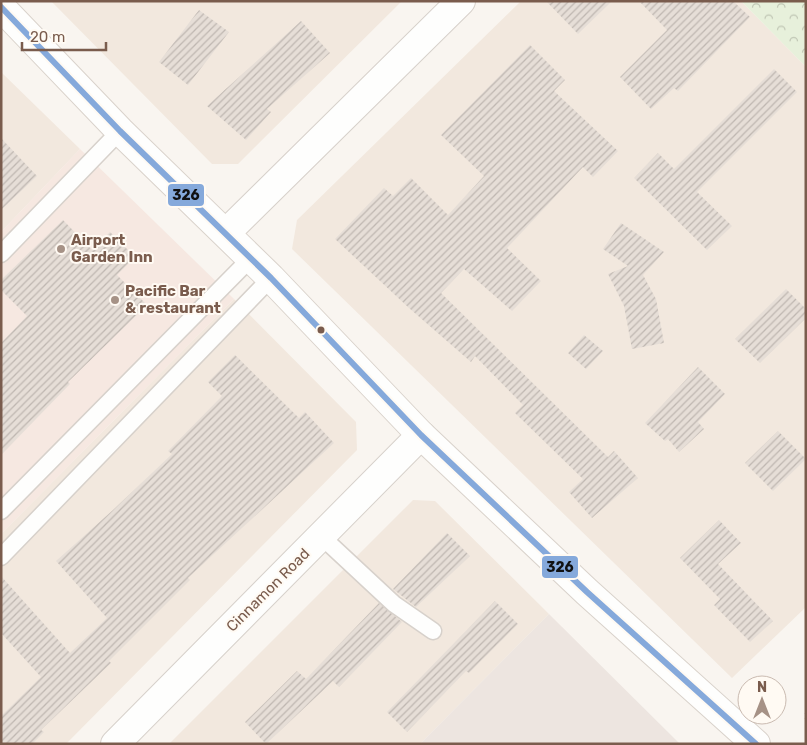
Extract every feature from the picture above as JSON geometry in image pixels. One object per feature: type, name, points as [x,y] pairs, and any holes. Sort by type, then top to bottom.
[{"type":"main road","points":[[226,233],[461,1]]},
{"type":"main road","points":[[1,7],[120,131],[271,278],[421,435],[587,592],[756,744]]},
{"type":"main road","name":"Cinnamon Road","points":[[115,744],[421,435]]},
{"type":"lane","points":[[1,254],[120,131]]},
{"type":"lane","points":[[1,511],[251,258]]},
{"type":"lane","points":[[1,557],[271,278]]},
{"type":"lane","points":[[321,536],[394,604],[433,631]]},
{"type":"path","points":[[806,713],[806,723]]},
{"type":"shaded area","points":[[51,1],[402,1],[238,164],[212,164]]},
{"type":"shaded area","points":[[521,1],[741,1],[806,67],[806,607],[732,678],[292,249],[297,220]]},
{"type":"shaded area","points":[[1,72],[80,149],[1,232]]},
{"type":"shaded area","points":[[80,149],[234,299],[1,534],[1,232]]},
{"type":"shaded area","points":[[234,299],[356,422],[357,450],[66,744],[1,744],[1,534]]},
{"type":"shaded area","points":[[413,500],[435,501],[549,614],[420,744],[169,744]]},
{"type":"shaded area","points":[[549,614],[680,744],[420,744]]},
{"type":"green space","points":[[741,1],[806,1],[806,67]]},
{"type":"building","points":[[546,1],[612,1],[578,34]]},
{"type":"building","points":[[639,1],[733,1],[750,17],[678,91],[674,88],[651,109],[620,77],[667,30]]},
{"type":"building","points":[[199,10],[229,32],[188,85],[159,62]]},
{"type":"building","points":[[301,21],[330,53],[267,109],[271,112],[246,140],[207,106]]},
{"type":"building","points":[[530,45],[565,80],[554,91],[618,151],[593,177],[583,167],[507,248],[541,281],[512,311],[464,269],[441,293],[608,457],[614,451],[638,478],[592,518],[569,492],[583,479],[515,413],[523,405],[475,356],[471,362],[409,308],[335,239],[384,188],[393,196],[411,178],[448,215],[484,176],[441,135]]},
{"type":"building","points":[[774,69],[797,92],[697,192],[732,226],[707,250],[634,178],[658,153],[674,169]]},
{"type":"building","points":[[1,138],[37,176],[1,210]]},
{"type":"building","points":[[63,220],[92,250],[110,232],[135,257],[117,275],[147,305],[68,382],[70,384],[1,455],[1,343],[27,316],[1,290],[1,280]]},
{"type":"building","points":[[621,223],[664,252],[643,275],[656,299],[664,343],[632,349],[624,306],[608,274],[628,266],[603,249]]},
{"type":"building","points":[[786,289],[806,309],[806,318],[760,363],[735,339]]},
{"type":"building","points":[[584,335],[603,351],[586,369],[568,353]]},
{"type":"building","points":[[235,355],[299,418],[305,412],[334,443],[188,578],[190,580],[109,661],[111,663],[41,730],[44,732],[32,744],[1,744],[1,716],[41,677],[1,633],[1,576],[70,653],[107,618],[56,561],[172,454],[168,451],[222,396],[208,382]]},
{"type":"building","points":[[698,367],[725,394],[698,422],[704,429],[679,452],[668,439],[665,441],[645,423]]},
{"type":"building","points":[[778,431],[806,459],[773,491],[745,463]]},
{"type":"building","points":[[719,520],[741,543],[718,564],[773,621],[750,642],[714,605],[720,599],[680,558]]},
{"type":"building","points":[[447,533],[470,556],[416,607],[393,589]]},
{"type":"building","points":[[495,601],[518,624],[469,673],[466,671],[407,732],[387,712]]},
{"type":"building","points":[[379,603],[402,622],[339,687],[333,681],[266,744],[245,722],[297,671],[306,679]]},
{"type":"transit line","name":"326","points":[[1,7],[120,131],[271,278],[421,435],[587,592],[756,744]]},
{"type":"place","name":"Airport Garden Inn","points":[[61,249]]},
{"type":"place","name":"Pacific Bar & restaurant","points":[[115,300]]}]
